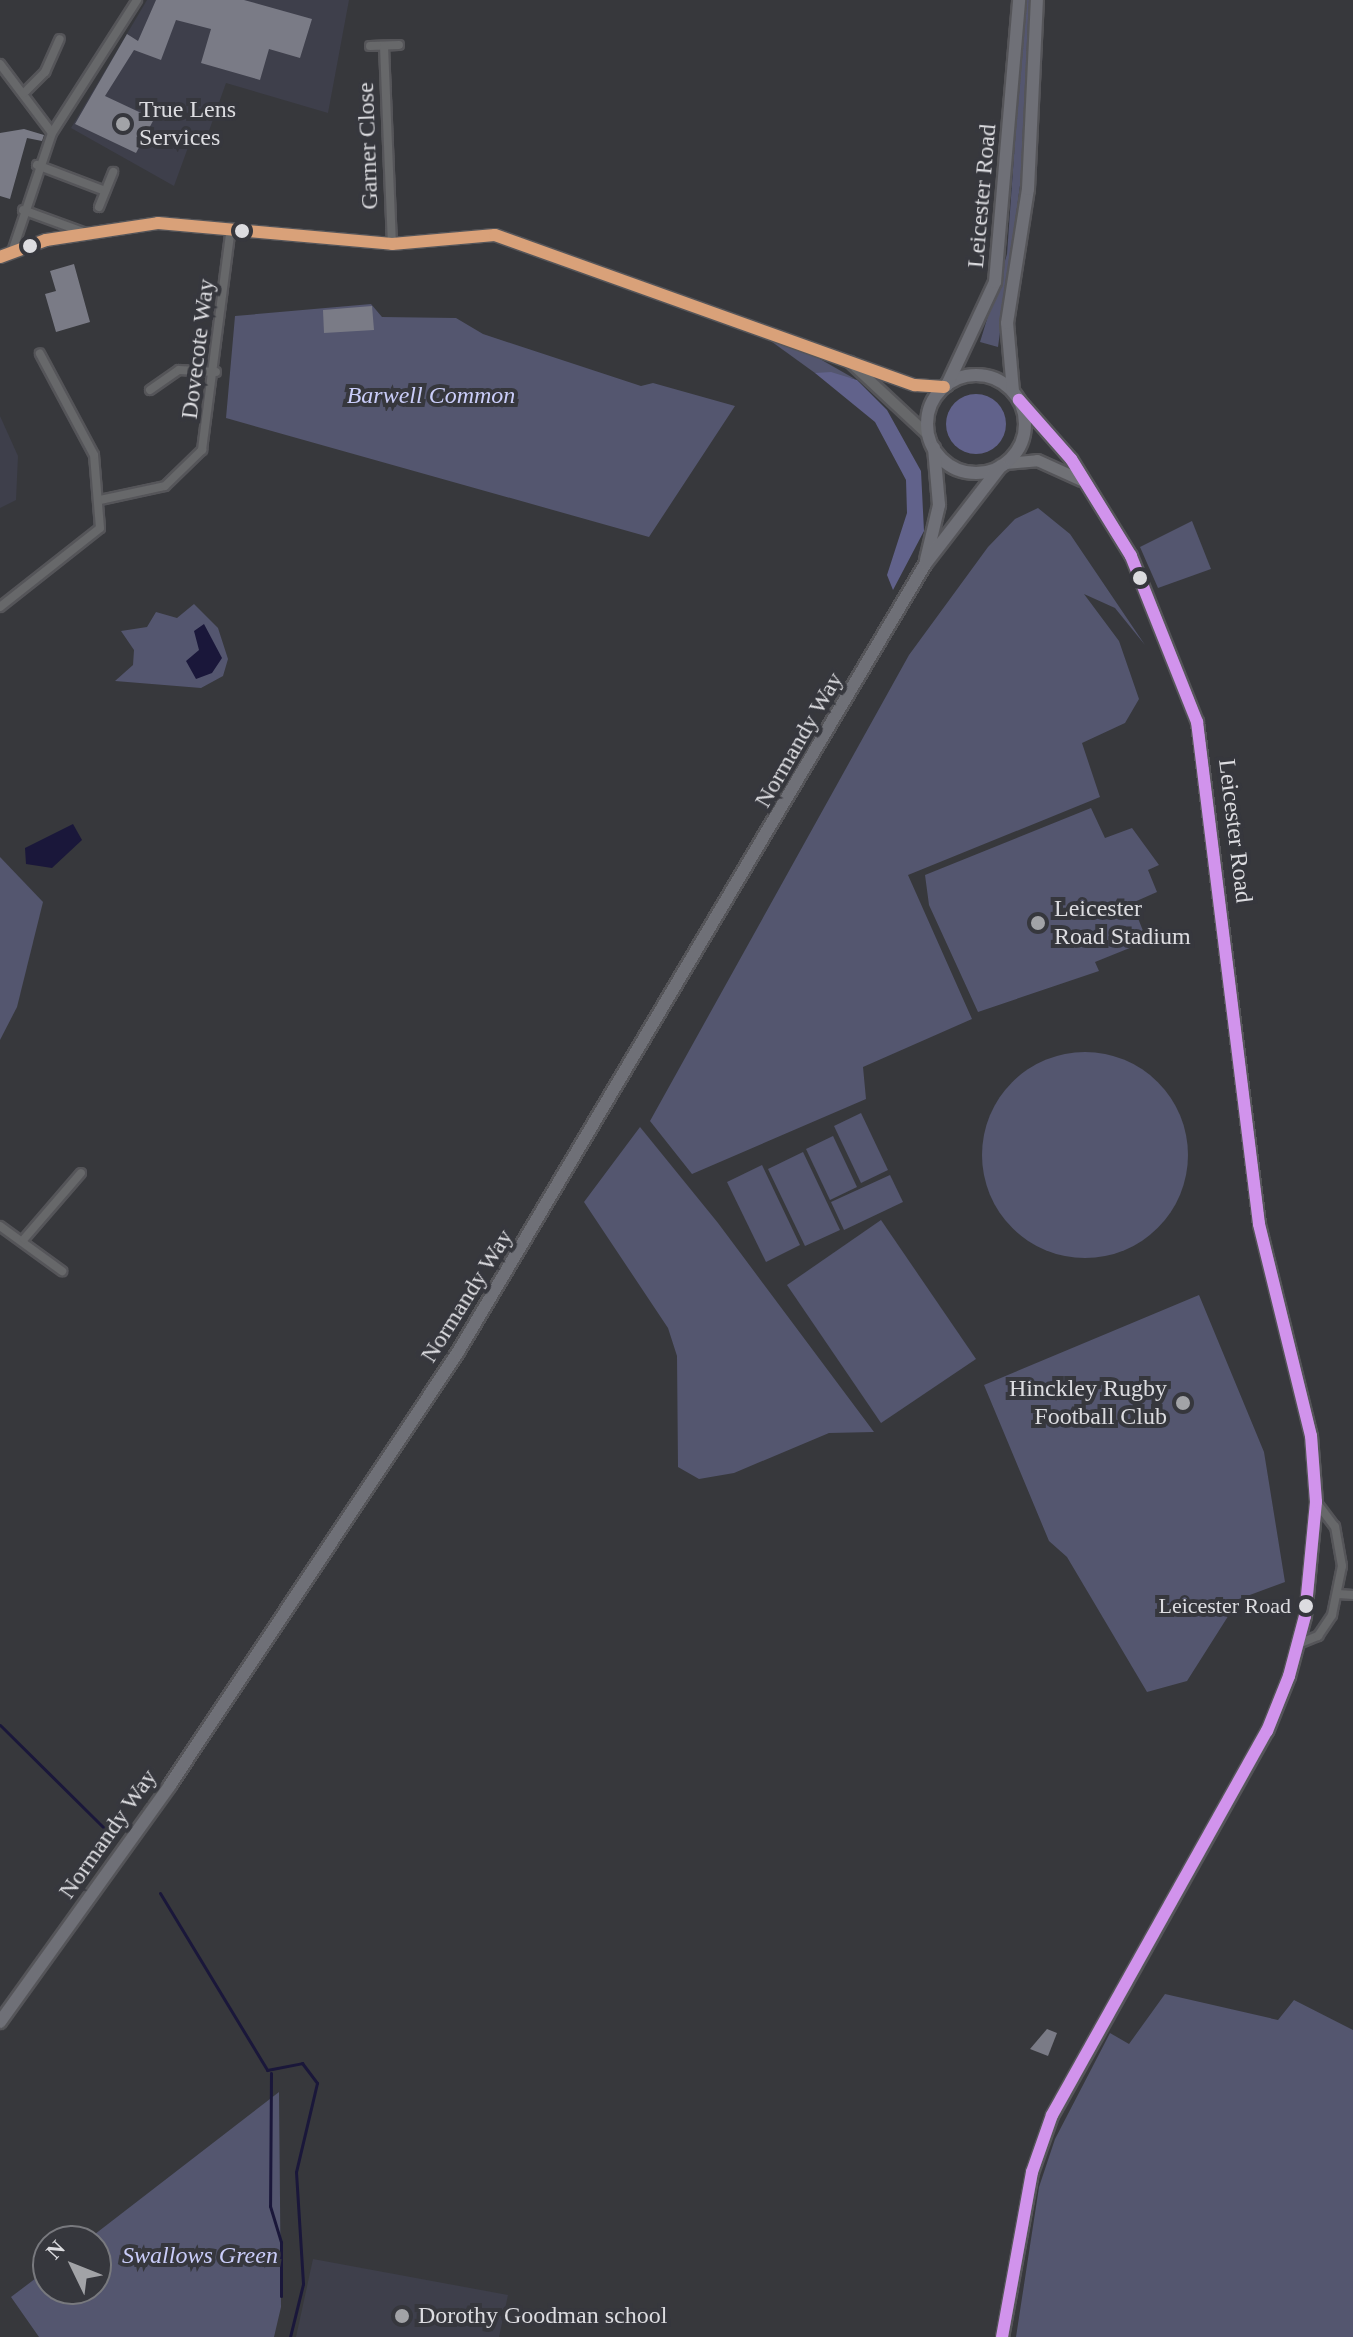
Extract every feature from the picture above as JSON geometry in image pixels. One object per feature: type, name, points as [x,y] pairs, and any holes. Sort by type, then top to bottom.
[{"type":"main road","name":"Leicester Road","points":[[945,386],[995,282],[1019,0]]},
{"type":"main road","name":"Leicester Road","points":[[1002,2337],[1032,2172],[1052,2115],[1267,1731],[1298,1644],[1316,1502],[1311,1436],[1259,1224],[1197,722],[1131,556],[1082,480],[1016,396],[1007,323],[1028,189],[1037,0]]},
{"type":"main road","points":[[1003,464],[1024,434],[1016,396],[975,375],[945,386],[929,410],[932,442],[964,471],[1037,460],[1082,480]]},
{"type":"main road","name":"Normandy Way","points":[[926,563],[939,505],[932,442]]},
{"type":"main road","name":"Normandy Way","points":[[0,2022],[264,1647],[543,1218],[926,563],[1003,464]]},
{"type":"street","points":[[12,252],[37,165],[52,133],[137,0]]},
{"type":"street","points":[[24,93],[45,72],[60,39]]},
{"type":"street","name":"Garner Close","points":[[370,46],[399,45]]},
{"type":"street","name":"Garner Close","points":[[384,46],[392,244]]},
{"type":"street","points":[[0,64],[52,133]]},
{"type":"street","points":[[37,165],[105,191]]},
{"type":"street","points":[[99,207],[113,172]]},
{"type":"street","points":[[23,210],[83,232]]},
{"type":"street","points":[[0,257],[83,232],[158,223],[392,244],[495,235],[839,354],[915,385],[945,386]]},
{"type":"street","name":"Dovecote Way","points":[[100,500],[152,490],[190,469],[207,438],[231,228]]},
{"type":"street","points":[[0,607],[94,538],[100,500],[94,455],[40,354]]},
{"type":"street","points":[[839,354],[932,442]]},
{"type":"street","points":[[150,390],[179,370],[216,372]]},
{"type":"street","points":[[24,1239],[81,1173]]},
{"type":"street","points":[[0,1226],[24,1239],[62,1271]]},
{"type":"street","points":[[1298,1644],[1318,1636],[1338,1594],[1335,1527],[1316,1502]]},
{"type":"street","points":[[1338,1594],[1353,1595]]},
{"type":"shaded area","points":[[147,0],[349,0],[328,113],[226,83],[204,145],[190,142],[174,186],[71,128]]},
{"type":"shaded area","points":[[831,372],[857,380],[887,410],[921,471],[924,531],[893,590],[887,575],[907,513],[906,480],[875,422],[815,373]]},
{"type":"shaded area","points":[[976,394],[997,403],[1006,424],[997,445],[976,454],[955,445],[946,424],[955,403]]},
{"type":"shaded area","points":[[0,416],[18,456],[16,500],[0,508]]},
{"type":"shaded area","points":[[204,624],[222,658],[212,673],[196,679],[186,661],[199,650],[194,631]]},
{"type":"shaded area","points":[[73,824],[82,840],[52,868],[26,864],[25,848]]},
{"type":"shaded area","name":"Dorothy Goodman school","points":[[313,2259],[508,2295],[499,2337],[296,2337]]},
{"type":"green space","points":[[1025,0],[1031,0],[1024,156],[998,347],[980,342],[1007,254]]},
{"type":"green space","name":"Barwell Common","points":[[371,304],[382,317],[456,318],[483,334],[641,386],[653,383],[735,406],[649,537],[226,418],[235,316]]},
{"type":"green space","points":[[768,339],[813,355],[855,379],[815,373]]},
{"type":"green space","points":[[1038,508],[1070,534],[1145,645],[1115,608],[1084,594],[1119,641],[1139,699],[1125,723],[1082,743],[1100,797],[908,875],[972,1019],[863,1067],[866,1099],[692,1174],[650,1121],[909,655],[988,547],[1015,519]]},
{"type":"green space","points":[[1192,521],[1211,569],[1158,588],[1140,547]]},
{"type":"green space","points":[[194,604],[218,628],[228,659],[223,676],[201,688],[115,681],[133,665],[134,650],[121,631],[147,627],[156,612],[177,618]]},
{"type":"green space","name":"Leicester Road Stadium","points":[[1091,808],[1105,838],[1132,828],[1159,865],[1148,870],[1157,892],[1132,903],[1147,941],[1095,962],[1099,971],[978,1012],[929,905],[925,875]]},
{"type":"green space","points":[[0,857],[43,902],[17,1007],[0,1040]]},
{"type":"green space","points":[[1085,1052],[1125,1060],[1158,1082],[1180,1115],[1188,1155],[1180,1195],[1158,1228],[1125,1250],[1085,1258],[1045,1250],[1012,1228],[990,1195],[982,1155],[990,1115],[1012,1082],[1045,1060]]},
{"type":"green space","points":[[861,1113],[888,1170],[861,1183],[834,1126]]},
{"type":"green space","points":[[640,1127],[718,1223],[874,1432],[829,1433],[734,1473],[699,1479],[678,1467],[677,1356],[668,1328],[584,1202]]},
{"type":"green space","points":[[833,1136],[857,1187],[830,1200],[806,1149]]},
{"type":"green space","points":[[803,1152],[840,1230],[805,1246],[768,1169]]},
{"type":"green space","points":[[762,1165],[800,1245],[766,1262],[727,1182]]},
{"type":"green space","points":[[890,1175],[903,1202],[844,1230],[831,1202]]},
{"type":"green space","points":[[881,1220],[976,1359],[881,1423],[787,1285]]},
{"type":"green space","points":[[1199,1295],[1264,1452],[1285,1582],[1239,1599],[1187,1681],[1147,1692],[1067,1557],[1049,1541],[984,1385]]},
{"type":"green space","points":[[1165,1994],[1278,2020],[1294,2000],[1353,2030],[1353,2337],[1016,2337],[1039,2187],[1055,2139],[1110,2033],[1129,2044]]},
{"type":"green space","name":"Swallows Green","points":[[279,2092],[281,2307],[274,2337],[39,2337],[11,2297],[32,2281],[32,2305],[112,2305],[112,2225],[107,2225]]},
{"type":"building","points":[[156,0],[244,0],[312,19],[300,58],[269,49],[260,80],[201,63],[211,29],[176,20],[161,60],[134,50],[105,96],[154,119],[136,153],[75,124],[127,34],[138,41]]},
{"type":"building","points":[[24,129],[44,135],[42,141],[27,138],[10,199],[0,196],[0,133]]},
{"type":"building","points":[[74,264],[90,322],[56,332],[45,294],[56,291],[50,271]]},
{"type":"building","points":[[372,306],[374,330],[324,333],[323,310]]},
{"type":"building","points":[[1047,2029],[1057,2033],[1048,2056],[1030,2049]]},
{"type":"waterway","points":[[0,1725],[104,1828]]},
{"type":"waterway","points":[[160,1893],[267,2070],[302,2063],[317,2083],[296,2172],[303,2284],[290,2337]]},
{"type":"waterway","points":[[271,2073],[270,2206],[281,2242],[281,2296]]},
{"type":"transit line","points":[[0,257],[46,240],[158,223],[392,244],[495,235],[915,385],[944,387]]},
{"type":"transit line","points":[[1002,2337],[1032,2172],[1052,2115],[1267,1731],[1289,1676],[1305,1616],[1316,1502],[1311,1436],[1259,1224],[1197,722],[1131,556],[1071,459],[1019,400]]},
{"type":"place","name":"True Lens Services","points":[[123,124]]},
{"type":"place","name":"Leicester Road Stadium","points":[[1038,923]]},
{"type":"place","name":"Hinckley Rugby Football Club","points":[[1183,1403]]},
{"type":"place","name":"Leicester Road","points":[[1306,1606]]},
{"type":"place","name":"Dorothy Goodman school","points":[[402,2316]]}]
